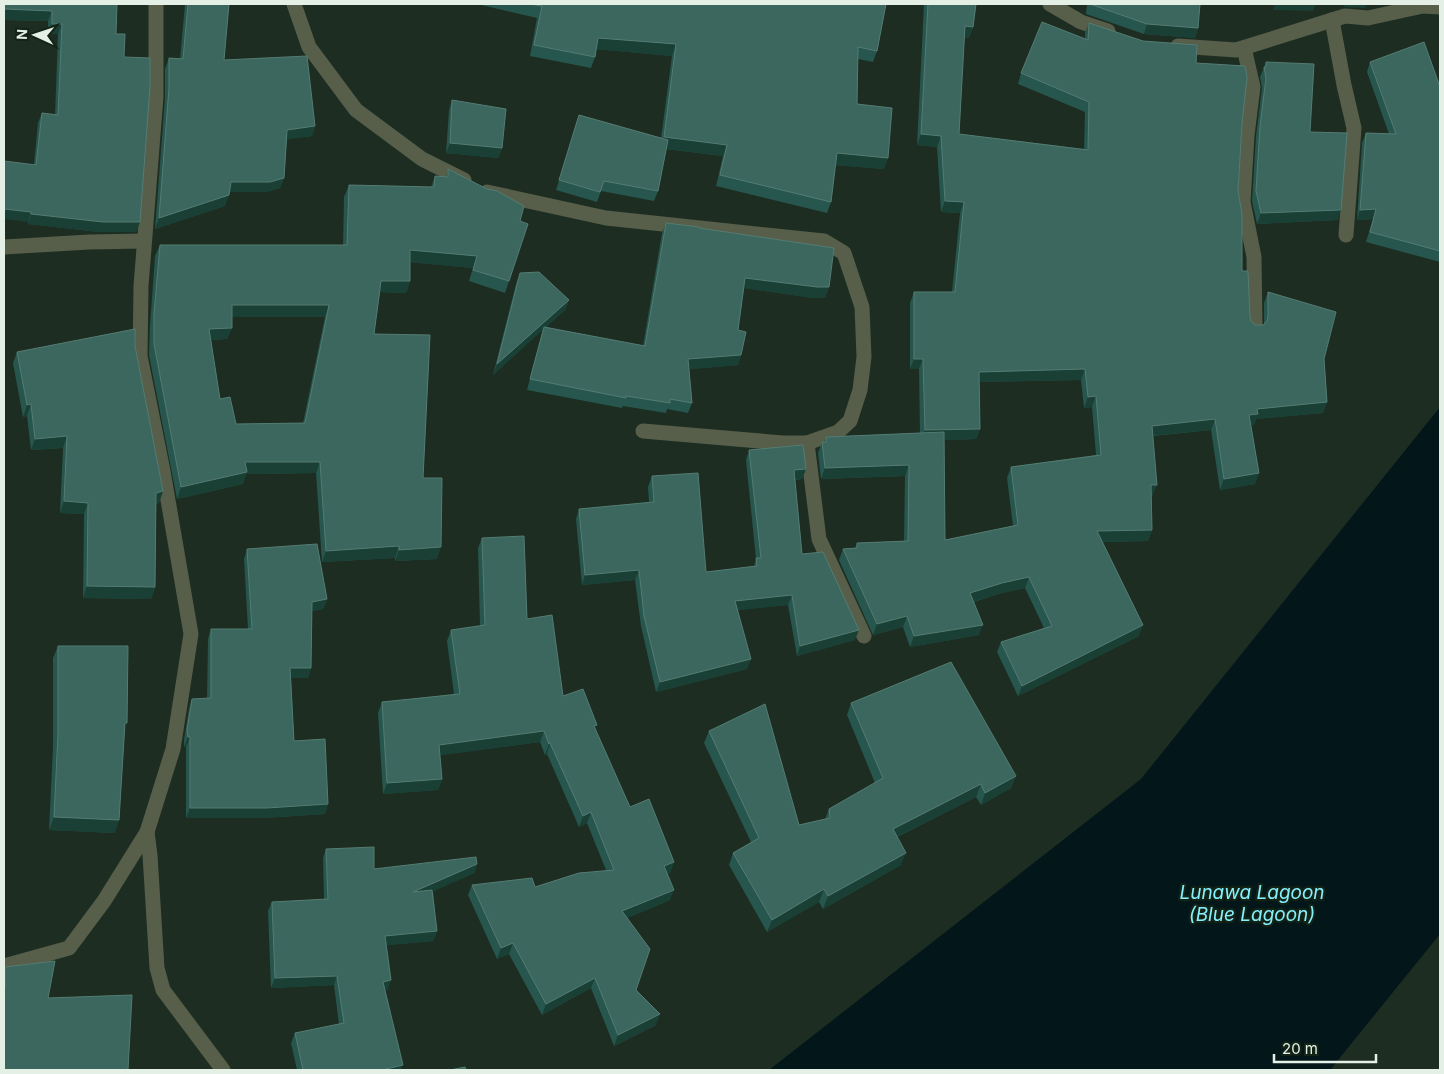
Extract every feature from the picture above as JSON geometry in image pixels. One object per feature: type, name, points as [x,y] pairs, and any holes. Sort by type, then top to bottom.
[{"type":"street","points":[[4,966],[69,948],[104,901],[147,832],[174,748],[191,634],[164,471],[140,356],[141,286],[156,97],[156,4]]},
{"type":"street","points":[[294,4],[309,47],[356,110],[422,159],[487,192],[606,218],[824,241],[844,253],[862,307],[864,356],[860,390],[850,421],[838,432],[807,442],[783,443],[644,431]]},
{"type":"street","points":[[1050,4],[1081,22],[1124,37]]},
{"type":"street","points":[[1161,44],[1236,50],[1345,16],[1368,18],[1423,6],[1440,7]]},
{"type":"street","points":[[1332,20],[1354,128],[1346,235]]},
{"type":"street","points":[[1244,48],[1253,87],[1247,135],[1244,202],[1254,257],[1255,327]]},
{"type":"street","points":[[4,247],[144,241]]},
{"type":"street","points":[[807,442],[819,540],[864,636]]},
{"type":"street","points":[[147,832],[157,968],[162,990],[223,1070]]},
{"type":"water","name":"Lunawa Lagoon (Blue Lagoon)","points":[[1440,407],[1440,934],[1330,1070],[769,1070],[1141,779]]},
{"type":"building","points":[[4,4],[117,4],[116,34],[125,34],[124,57],[150,58],[150,86],[140,222],[103,222],[4,209],[4,161],[36,165],[42,113],[58,115],[62,24],[52,24],[52,11],[4,9]]},
{"type":"building","points":[[188,4],[229,4],[224,60],[307,56],[315,126],[287,130],[284,178],[270,182],[231,182],[229,195],[159,218],[169,88],[169,58],[183,59]]},
{"type":"building","points":[[530,4],[886,4],[877,51],[858,47],[857,104],[892,108],[888,158],[837,153],[831,202],[720,175],[727,145],[664,137],[676,44],[598,38],[595,57],[534,45],[542,6]]},
{"type":"building","points":[[928,4],[976,4],[973,27],[965,26],[959,134],[1088,150],[1089,102],[1021,73],[1042,22],[1088,40],[1089,23],[1143,41],[1197,45],[1196,63],[1245,66],[1247,77],[1238,191],[1242,214],[1242,271],[1248,271],[1251,321],[1255,325],[1263,325],[1267,321],[1268,292],[1336,312],[1324,359],[1327,402],[1257,409],[1258,414],[1249,415],[1259,473],[1224,479],[1215,419],[1152,426],[1157,485],[1151,485],[1152,530],[1097,531],[1143,625],[1022,686],[1001,642],[1052,626],[1029,577],[970,593],[983,625],[914,636],[907,616],[877,624],[843,549],[857,548],[857,543],[908,541],[909,465],[825,468],[822,442],[826,442],[826,437],[944,432],[945,540],[1018,525],[1011,467],[1101,455],[1096,396],[1088,397],[1085,369],[979,372],[980,429],[925,430],[923,359],[914,359],[914,292],[955,292],[964,202],[945,201],[941,136],[921,134]]},
{"type":"building","points":[[1090,4],[1200,4],[1198,28],[1147,24]]},
{"type":"building","points":[[1424,42],[1440,87],[1440,251],[1370,232],[1376,209],[1360,210],[1366,133],[1396,134],[1370,62]]},
{"type":"building","points":[[1266,62],[1314,64],[1310,132],[1347,133],[1341,210],[1261,213],[1256,191],[1260,126],[1266,78],[1264,67],[1266,67]]},
{"type":"building","points":[[452,100],[506,109],[502,148],[450,143]]},
{"type":"building","points":[[579,115],[668,140],[658,191],[604,181],[600,192],[559,180]]},
{"type":"building","points":[[448,169],[487,189],[497,191],[524,206],[520,221],[528,224],[509,281],[473,270],[477,256],[410,250],[410,281],[381,281],[374,334],[430,335],[423,478],[442,478],[441,547],[399,550],[399,546],[326,551],[320,462],[245,462],[247,472],[181,487],[154,344],[154,314],[160,245],[347,245],[349,185],[434,187],[435,176],[448,177]],"holes":[[[232,305],[329,305],[305,423],[236,424],[230,397],[220,399],[209,329],[232,328]]]},
{"type":"building","points":[[666,223],[834,248],[829,287],[745,278],[738,330],[746,332],[741,355],[688,359],[692,403],[670,399],[670,403],[626,396],[626,398],[530,379],[544,327],[645,346]]},
{"type":"building","points":[[539,272],[569,300],[497,364],[520,273]]},
{"type":"building","points":[[135,329],[135,346],[163,491],[156,493],[155,587],[87,586],[88,503],[64,501],[67,436],[35,439],[31,404],[27,405],[17,352]]},
{"type":"building","points":[[803,445],[806,469],[794,470],[802,554],[823,552],[859,630],[800,646],[792,595],[735,601],[751,659],[660,682],[644,616],[639,570],[585,575],[579,509],[654,502],[652,476],[698,473],[706,572],[757,566],[756,558],[761,558],[749,450]]},
{"type":"building","points":[[524,536],[527,619],[552,615],[563,696],[583,689],[597,725],[594,726],[630,807],[649,799],[674,862],[664,866],[674,890],[622,911],[650,949],[636,990],[660,1014],[618,1035],[595,978],[546,1004],[513,943],[501,948],[472,885],[532,878],[535,887],[579,873],[614,870],[591,812],[583,816],[544,731],[439,745],[442,779],[387,783],[382,702],[460,694],[451,630],[485,625],[482,538]]},
{"type":"building","points":[[317,544],[327,599],[312,602],[311,668],[290,668],[294,741],[325,739],[328,804],[267,808],[190,808],[190,737],[188,737],[187,730],[192,699],[211,698],[211,629],[252,629],[247,549]]},
{"type":"building","points":[[58,646],[128,646],[127,723],[125,723],[119,820],[54,817],[58,734]]},
{"type":"building","points":[[951,662],[1016,776],[985,793],[981,784],[893,829],[906,853],[828,896],[824,889],[772,920],[733,853],[759,838],[709,731],[765,704],[799,825],[830,818],[829,809],[883,778],[851,703]]},
{"type":"building","points":[[374,847],[374,869],[476,857],[477,864],[413,892],[432,890],[437,931],[385,936],[391,980],[383,982],[403,1065],[382,1070],[303,1070],[295,1033],[344,1023],[337,976],[275,978],[272,902],[328,899],[326,849]]},
{"type":"building","points":[[55,961],[48,998],[132,995],[128,1070],[4,1070],[5,967]]},
{"type":"building","points":[[465,1067],[466,1070],[450,1070]]}]
